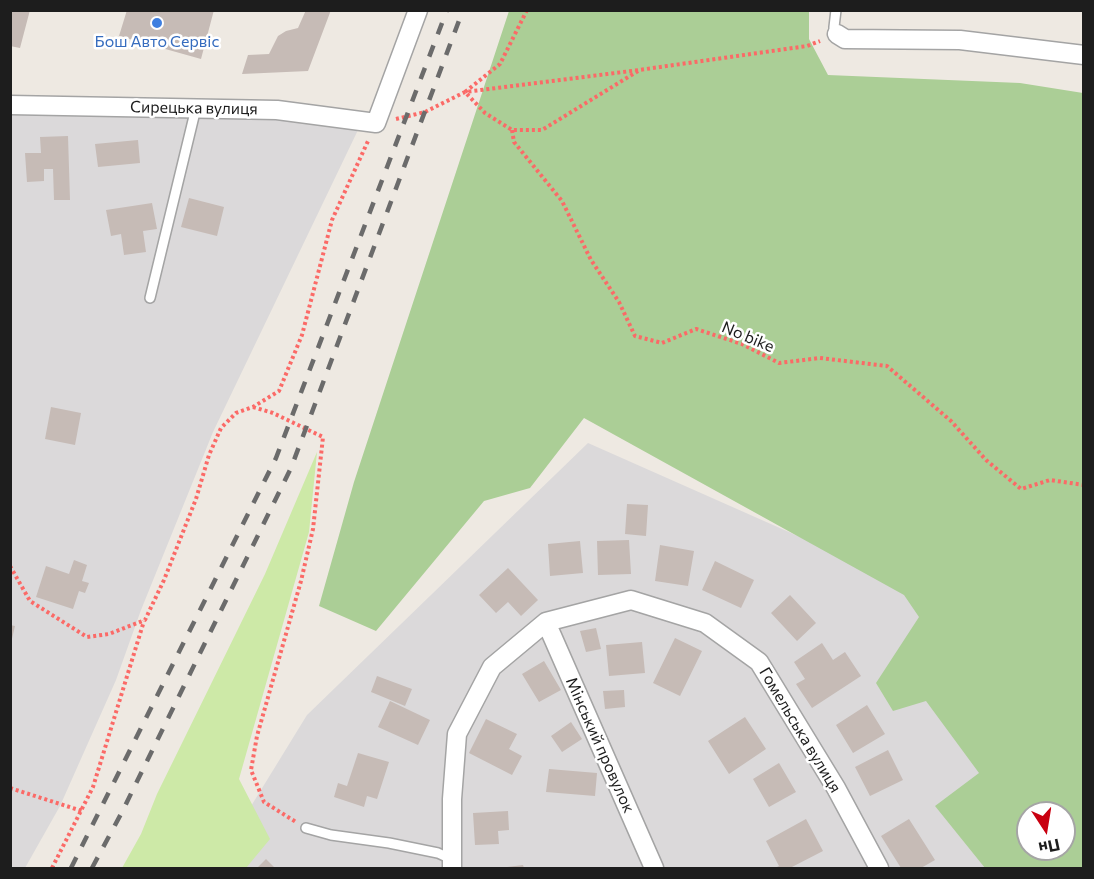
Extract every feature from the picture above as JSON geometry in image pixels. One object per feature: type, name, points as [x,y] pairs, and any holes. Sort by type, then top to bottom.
[{"type":"street","points":[[376,123],[418,10]]},
{"type":"street","points":[[837,34],[845,39],[960,40],[1083,55]]},
{"type":"street","name":"Сирецька вулиця","points":[[10,105],[277,110],[376,123]]},
{"type":"street","name":"Гомельська вулиця","points":[[452,864],[452,798],[457,734],[492,667],[546,622],[631,600],[705,623],[759,662],[836,788],[879,868]]},
{"type":"street","name":"Мінський провулок","points":[[546,622],[654,868]]},
{"type":"lane","points":[[836,10],[834,31],[837,34]]},
{"type":"lane","points":[[150,298],[196,108]]},
{"type":"lane","points":[[306,828],[331,835],[438,853],[452,864]]},
{"type":"path","points":[[52,868],[93,788],[145,620],[164,580],[196,499],[209,455],[221,428],[236,413],[253,407],[279,391],[302,335],[332,220],[376,123],[426,112],[465,92],[500,64],[527,10]]},
{"type":"path","points":[[465,92],[807,46],[837,34]]},
{"type":"path","points":[[465,92],[485,113],[512,130],[542,130],[639,70]]},
{"type":"path","name":"No bike","points":[[512,130],[514,142],[562,201],[591,260],[618,303],[635,336],[662,344],[696,329],[742,344],[779,363],[820,358],[887,366],[951,421],[986,460],[1021,489],[1050,480],[1083,485]]},
{"type":"path","points":[[253,407],[273,413],[323,437],[313,529],[301,581],[257,735],[251,770],[264,802],[306,828]]},
{"type":"path","points":[[10,566],[30,602],[87,637],[108,634],[145,620]]},
{"type":"path","points":[[10,788],[82,811]]},
{"type":"shaded area","points":[[11,110],[277,116],[358,130],[213,432],[141,610],[116,680],[60,806],[25,868],[11,868]]},
{"type":"shaded area","points":[[588,443],[913,587],[1022,801],[1016,801],[1016,861],[1072,861],[1076,868],[213,868],[307,715]]},
{"type":"green space","points":[[509,11],[809,11],[809,39],[828,75],[1020,83],[1083,93],[1083,868],[985,868],[935,806],[979,773],[926,701],[893,711],[876,683],[919,617],[904,595],[584,418],[530,488],[484,501],[376,631],[319,606],[354,482]]},
{"type":"green space","points":[[317,452],[309,532],[239,779],[270,839],[246,868],[122,868],[141,834],[157,794],[265,574]]},
{"type":"building","points":[[10,10],[30,10],[20,48],[10,46]]},
{"type":"building","points":[[127,10],[214,10],[201,59],[119,36]]},
{"type":"building","points":[[306,10],[331,10],[308,71],[242,74],[248,55],[269,54],[278,36],[298,28]]},
{"type":"building","points":[[68,136],[70,200],[54,200],[53,169],[44,169],[44,181],[27,182],[25,153],[41,153],[40,137]]},
{"type":"building","points":[[138,140],[140,163],[98,167],[95,144]]},
{"type":"building","points":[[189,198],[224,207],[217,236],[181,227]]},
{"type":"building","points":[[152,203],[157,229],[143,231],[146,252],[124,255],[121,234],[111,236],[106,210]]},
{"type":"building","points":[[51,407],[81,413],[75,445],[45,439]]},
{"type":"building","points":[[627,504],[648,505],[646,536],[625,534]]},
{"type":"building","points":[[629,540],[631,574],[598,575],[597,541]]},
{"type":"building","points":[[580,541],[583,573],[550,576],[548,544]]},
{"type":"building","points":[[660,545],[694,551],[688,586],[655,581]]},
{"type":"building","points":[[74,560],[87,565],[82,581],[89,583],[85,593],[79,591],[73,609],[36,597],[46,566],[69,574]]},
{"type":"building","points":[[715,561],[754,580],[741,608],[702,590]]},
{"type":"building","points":[[508,568],[538,600],[521,616],[508,602],[496,613],[479,595]]},
{"type":"building","points":[[790,595],[816,623],[797,641],[771,613]]},
{"type":"building","points":[[10,625],[15,626],[11,643],[10,642]]},
{"type":"building","points":[[596,628],[601,649],[586,652],[580,631]]},
{"type":"building","points":[[675,638],[702,651],[680,696],[653,683]]},
{"type":"building","points":[[642,642],[645,673],[609,676],[606,645]]},
{"type":"building","points":[[822,643],[833,660],[845,652],[861,676],[812,708],[796,684],[805,679],[794,662]]},
{"type":"building","points":[[544,661],[561,690],[539,702],[522,674]]},
{"type":"building","points":[[377,676],[412,689],[405,706],[371,692]]},
{"type":"building","points":[[624,690],[625,707],[605,709],[603,691]]},
{"type":"building","points":[[390,701],[430,720],[418,745],[378,727]]},
{"type":"building","points":[[867,705],[885,734],[853,753],[836,725]]},
{"type":"building","points":[[745,717],[766,749],[729,774],[708,741]]},
{"type":"building","points":[[486,719],[517,734],[509,749],[522,756],[512,775],[469,753]]},
{"type":"building","points":[[571,722],[582,739],[562,752],[551,736]]},
{"type":"building","points":[[888,750],[903,780],[870,796],[855,767]]},
{"type":"building","points":[[358,753],[389,762],[377,799],[367,796],[364,807],[334,797],[338,783],[347,786]]},
{"type":"building","points":[[779,763],[796,792],[769,807],[753,779]]},
{"type":"building","points":[[549,769],[597,773],[595,796],[546,792]]},
{"type":"building","points":[[508,811],[509,830],[498,831],[499,844],[475,845],[473,813]]},
{"type":"building","points":[[806,819],[823,851],[790,868],[775,868],[779,866],[766,841]]},
{"type":"building","points":[[909,819],[935,860],[921,868],[901,868],[881,836]]},
{"type":"building","points":[[266,859],[275,868],[257,868]]},
{"type":"building","points":[[523,865],[524,868],[507,868],[507,867]]},
{"type":"railway","points":[[71,868],[276,458],[447,10]]},
{"type":"railway","points":[[92,868],[122,812],[291,468],[463,10]]},
{"type":"place","name":"Бош Авто Сервіс","points":[[157,23]]}]
